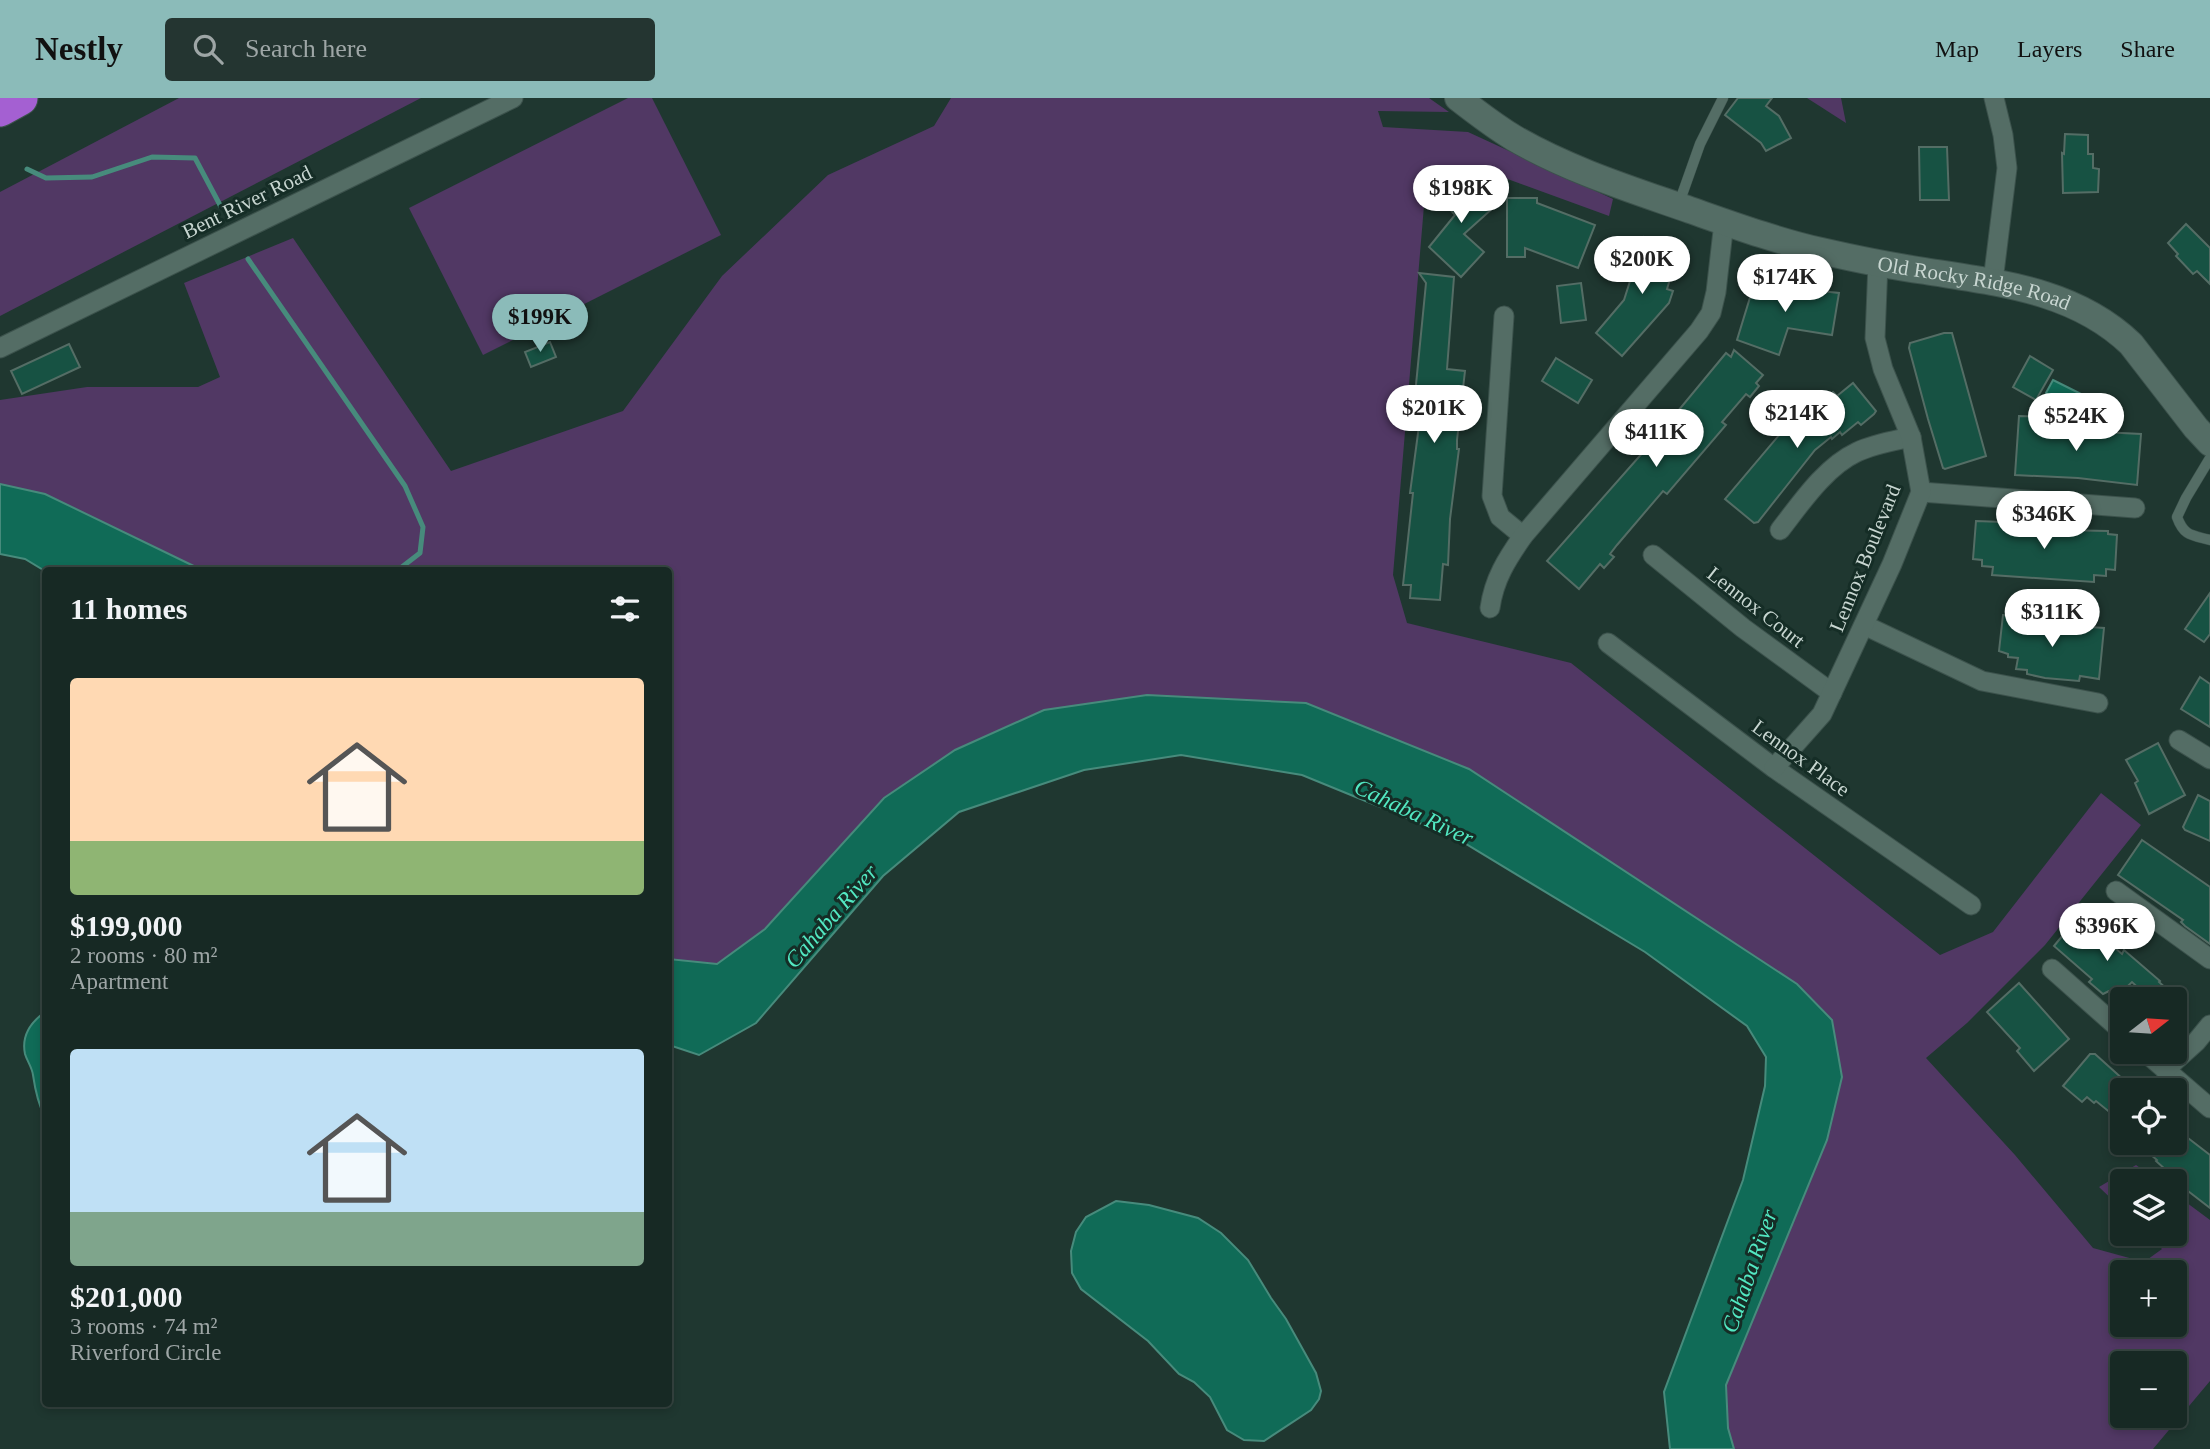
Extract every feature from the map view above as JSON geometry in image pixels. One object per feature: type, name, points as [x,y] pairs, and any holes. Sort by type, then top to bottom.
[{"type":"highway","points":[[0,109],[20,98]]},
{"type":"street","name":"Bent River Road","points":[[0,348],[513,98]]},
{"type":"street","name":"Old Rocky Ridge Road","points":[[1458,98],[1514,138],[1550,157],[1598,178],[1724,222],[1781,240],[1878,263],[1993,281],[2030,290],[2094,315],[2119,332],[2142,357],[2210,443]]},
{"type":"street","points":[[1993,281],[2007,168],[1994,98]]},
{"type":"street","points":[[1490,608],[1492,590],[1502,566],[1523,536],[1699,331],[1711,313],[1724,222]]},
{"type":"street","name":"Lennox Boulevard","points":[[1774,768],[1822,714],[1892,564],[1921,492],[1911,437],[1883,369],[1875,338],[1878,263]]},
{"type":"street","points":[[1504,316],[1492,496],[1500,517],[1523,536]]},
{"type":"street","points":[[1780,530],[1804,499],[1841,462],[1854,453],[1873,446],[1911,437]]},
{"type":"street","points":[[1921,492],[2135,508]]},
{"type":"street","name":"Lennox Court","points":[[1653,555],[1743,628],[1832,693]]},
{"type":"street","points":[[1864,625],[1982,681],[2098,703]]},
{"type":"street","name":"Lennox Place","points":[[1608,643],[1774,768],[1971,905]]},
{"type":"street","points":[[2179,740],[2210,759]]},
{"type":"street","points":[[2116,891],[2210,959]]},
{"type":"street","points":[[2052,969],[2110,1020]]},
{"type":"street","points":[[2165,1070],[2196,1042],[2210,1025]]},
{"type":"street","points":[[2158,1064],[2210,1108]]},
{"type":"lane","points":[[1678,206],[1700,144],[1723,98]]},
{"type":"lane","points":[[2210,458],[2177,517],[2182,530],[2210,540]]},
{"type":"shaded area","points":[[179,98],[421,98],[0,316],[0,192]]},
{"type":"shaded area","points":[[628,98],[652,98],[721,235],[483,355],[409,208]]},
{"type":"shaded area","points":[[951,98],[1429,98],[1449,112],[1378,111],[1383,127],[1468,132],[1613,199],[1609,216],[1472,166],[1427,170],[1393,575],[1407,623],[1571,663],[1940,955],[1993,932],[2101,793],[2141,825],[2045,945],[1967,1023],[1926,1058],[2015,1155],[2093,1248],[2137,1260],[2110,1260],[2110,1337],[2187,1337],[2187,1260],[2147,1260],[2162,1249],[2159,1246],[2187,1246],[2187,1203],[2210,1220],[2210,1381],[2187,1408],[2187,1351],[2110,1351],[2110,1428],[2171,1428],[2153,1449],[1734,1449],[1728,1428],[1726,1385],[1827,1140],[1842,1077],[1306,703],[1147,695],[884,798],[765,929],[717,964],[672,959],[672,567],[196,567],[45,494],[0,484],[0,400],[87,387],[198,387],[220,377],[184,283],[293,238],[451,471],[623,411],[722,276],[828,175],[934,126]]},
{"type":"shaded area","points":[[1807,98],[1841,98],[1846,123]]},
{"type":"shaded area","points":[[2110,1180],[2110,1198],[2099,1187]]},
{"type":"water","points":[[2053,380],[2089,398],[2079,414],[2046,393]]},
{"type":"water","points":[[0,484],[45,494],[196,567],[42,567],[42,569],[25,559],[0,554]]},
{"type":"water","name":"Cahaba River","points":[[1147,695],[1306,703],[1469,769],[1797,984],[1832,1020],[1842,1077],[1827,1140],[1726,1385],[1728,1428],[1734,1449],[1670,1449],[1664,1392],[1743,1180],[1765,1086],[1766,1057],[1747,1026],[1645,952],[1456,838],[1302,775],[1181,755],[1084,770],[959,812],[883,876],[756,1023],[699,1055],[672,1046],[672,959],[717,964],[765,929],[884,798],[955,750],[1044,710]]},
{"type":"water","points":[[42,1014],[42,1110],[24,1047],[28,1030]]},
{"type":"water","points":[[1116,1201],[1149,1205],[1198,1218],[1221,1233],[1248,1260],[1286,1319],[1316,1373],[1321,1391],[1311,1410],[1264,1441],[1244,1440],[1227,1430],[1210,1397],[1194,1382],[1179,1374],[1148,1341],[1081,1289],[1072,1273],[1071,1251],[1076,1232],[1086,1217]]},
{"type":"building","points":[[1738,98],[1772,98],[1766,106],[1779,116],[1791,138],[1766,151],[1761,143],[1725,115]]},
{"type":"building","points":[[2065,134],[2088,135],[2088,154],[2093,154],[2093,168],[2099,169],[2098,192],[2063,193],[2062,153],[2064,154]]},
{"type":"building","points":[[1919,147],[1947,147],[1949,200],[1920,200]]},
{"type":"building","points":[[1462,173],[1493,208],[1464,234],[1484,252],[1461,277],[1429,247],[1455,215],[1437,194]]},
{"type":"building","points":[[1507,198],[1537,198],[1537,203],[1595,225],[1578,268],[1525,248],[1525,257],[1507,257]]},
{"type":"building","points":[[2186,224],[2210,248],[2210,284],[2197,271],[2193,274],[2168,243]]},
{"type":"building","points":[[1644,237],[1679,249],[1667,289],[1673,291],[1669,303],[1622,356],[1596,333],[1624,300]]},
{"type":"building","points":[[1419,273],[1454,277],[1447,369],[1465,371],[1448,565],[1443,564],[1440,600],[1410,598],[1411,585],[1403,585],[1413,493],[1410,493],[1423,396],[1415,395],[1426,283]]},
{"type":"building","points":[[1756,278],[1821,293],[1839,293],[1832,335],[1788,328],[1779,355],[1737,340]]},
{"type":"building","points":[[1581,283],[1586,320],[1561,323],[1557,286]]},
{"type":"building","points":[[1952,333],[1986,456],[1945,469],[1909,348],[1910,343]]},
{"type":"building","points":[[550,342],[556,357],[531,367],[525,352]]},
{"type":"building","points":[[69,344],[80,367],[22,394],[11,371]]},
{"type":"building","points":[[1734,350],[1763,375],[1756,383],[1759,386],[1750,397],[1746,394],[1722,422],[1726,425],[1667,494],[1663,491],[1617,545],[1610,554],[1614,557],[1604,568],[1600,564],[1579,589],[1547,561],[1726,353],[1731,357]]},
{"type":"building","points":[[2030,356],[2053,370],[2036,400],[2013,387]]},
{"type":"building","points":[[1556,358],[1592,380],[1578,403],[1542,381]]},
{"type":"building","points":[[1853,383],[1876,411],[1874,414],[1861,425],[1858,422],[1842,435],[1840,432],[1832,439],[1831,437],[1815,450],[1758,522],[1754,523],[1725,499],[1791,421],[1815,403],[1817,405],[1833,392],[1837,396]]},
{"type":"building","points":[[2019,416],[2046,417],[2046,423],[2062,424],[2061,431],[2074,433],[2141,434],[2137,485],[2078,478],[2015,475]]},
{"type":"building","points":[[1976,521],[2029,523],[2058,527],[2058,530],[2108,531],[2108,534],[2117,535],[2115,570],[2106,569],[2106,576],[2094,575],[2094,582],[1992,575],[1993,567],[1982,566],[1982,560],[1973,559]]},
{"type":"building","points":[[2210,593],[2210,634],[2204,642],[2185,629]]},
{"type":"building","points":[[2003,615],[2028,617],[2028,621],[2046,625],[2089,630],[2090,627],[2104,628],[2099,679],[2080,676],[2079,681],[2045,678],[2027,674],[2027,670],[2016,669],[2018,658],[2008,657],[2008,654],[1999,651]]},
{"type":"building","points":[[2200,677],[2210,684],[2210,727],[2181,709]]},
{"type":"building","points":[[2158,743],[2185,795],[2149,814],[2135,783],[2138,781],[2126,760]]},
{"type":"building","points":[[2198,795],[2210,801],[2210,841],[2183,827]]},
{"type":"building","points":[[2142,840],[2210,887],[2210,944],[2185,926],[2181,922],[2183,920],[2118,875]]},
{"type":"building","points":[[2078,917],[2122,954],[2124,950],[2165,987],[2138,987],[2132,982],[2127,987],[2110,987],[2110,992],[2103,994],[2089,982],[2092,979],[2054,946]]},
{"type":"building","points":[[2019,983],[2069,1039],[2034,1071],[2017,1051],[2020,1048],[1987,1012]]},
{"type":"building","points":[[2090,1054],[2095,1054],[2122,1078],[2110,1078],[2110,1112],[2087,1097],[2082,1102],[2063,1086]]},
{"type":"building","points":[[2187,1137],[2210,1155],[2210,1208],[2187,1190],[2187,1169],[2165,1169],[2151,1155],[2187,1155]]},
{"type":"waterway","points":[[27,169],[46,178],[92,177],[152,157],[195,158],[221,207]]},
{"type":"waterway","points":[[248,259],[405,486],[423,527],[420,553],[402,567]]}]
